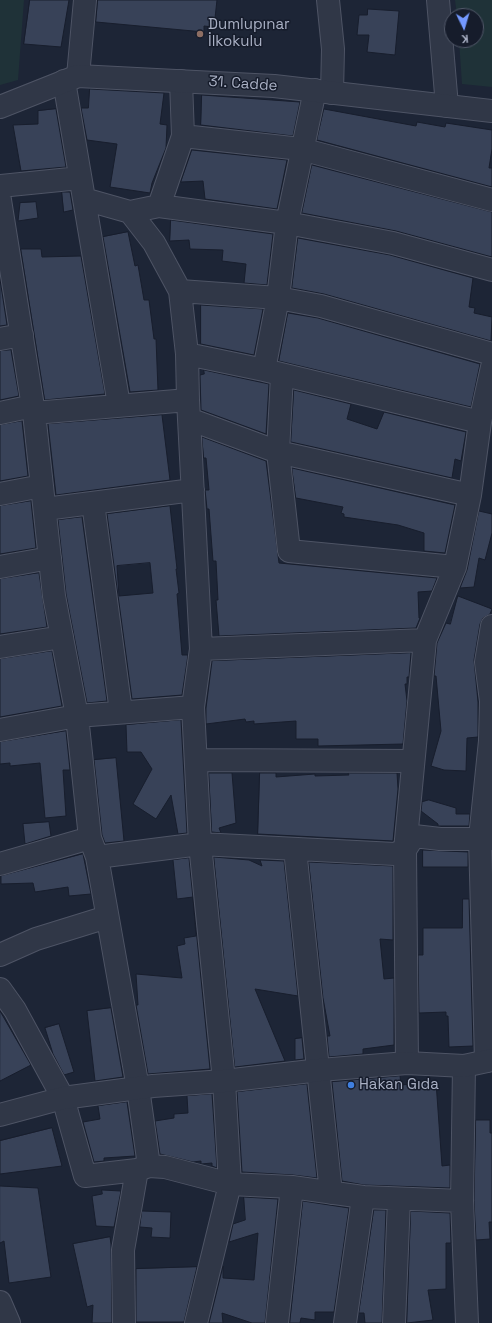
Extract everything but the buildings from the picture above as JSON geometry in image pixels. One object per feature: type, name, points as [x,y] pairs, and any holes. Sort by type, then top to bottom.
[{"type":"street","points":[[85,0],[71,79],[80,178],[119,405]]},
{"type":"street","points":[[328,0],[333,49],[324,91],[302,149],[287,223],[278,298],[273,372],[278,452],[289,551],[455,567]]},
{"type":"street","points":[[438,0],[447,106]]},
{"type":"street","name":"31. Cadde","points":[[0,107],[71,79],[181,81],[274,86],[492,111]]},
{"type":"street","points":[[159,206],[183,136],[181,81]]},
{"type":"street","points":[[183,136],[302,149],[492,200]]},
{"type":"street","points":[[0,186],[80,178]]},
{"type":"street","points":[[84,199],[130,212],[159,206],[287,223],[392,244],[492,270]]},
{"type":"street","points":[[0,200],[4,256],[22,335],[33,409],[54,596],[77,716],[94,847],[138,1088],[143,1168],[123,1250],[124,1323]]},
{"type":"street","points":[[130,212],[154,243],[180,291],[187,354],[188,410],[194,490],[201,649],[193,707],[200,844],[224,1082],[230,1184],[196,1323]]},
{"type":"street","points":[[180,291],[278,298],[321,306],[492,354]]},
{"type":"street","points":[[0,339],[22,335]]},
{"type":"street","points":[[187,354],[273,372],[480,422]]},
{"type":"street","points":[[407,1063],[405,850],[425,640],[455,567],[470,495],[480,422],[492,367]]},
{"type":"street","points":[[0,414],[33,409],[119,405],[188,410],[278,452],[470,495]]},
{"type":"street","points":[[0,494],[42,486]]},
{"type":"street","points":[[45,509],[194,490]]},
{"type":"street","points":[[93,502],[121,712]]},
{"type":"street","points":[[0,567],[50,558]]},
{"type":"street","points":[[0,1114],[63,1098],[138,1088],[224,1082],[320,1070],[407,1063],[464,1066],[489,1060],[486,838],[491,701],[486,662],[492,626]]},
{"type":"street","points":[[0,647],[62,637]]},
{"type":"street","points":[[201,649],[425,640]]},
{"type":"street","points":[[0,730],[77,716],[193,707]]},
{"type":"street","points":[[196,760],[413,761]]},
{"type":"street","points":[[0,864],[94,847],[200,844],[394,854],[405,850],[414,836],[440,839],[486,838]]},
{"type":"street","points":[[295,849],[320,1070],[331,1193]]},
{"type":"street","points":[[0,955],[36,939],[107,917]]},
{"type":"street","points":[[0,989],[15,1010],[63,1098],[86,1176],[143,1168],[165,1167],[230,1184],[292,1187],[363,1197],[462,1201]]},
{"type":"street","points":[[464,1066],[462,1201],[467,1323]]},
{"type":"street","points":[[277,1323],[292,1187]]},
{"type":"street","points":[[345,1323],[363,1197]]},
{"type":"street","points":[[394,1323],[399,1199]]},
{"type":"street","points":[[0,1302],[8,1323]]},
{"type":"shaded area","points":[[0,0],[24,0],[18,80],[0,85]]},
{"type":"shaded area","points":[[455,0],[492,0],[492,87],[462,84],[460,48],[484,48],[484,8],[456,8]]},
{"type":"place","name":"Dumlupınar İlkokulu","points":[[200,34]]},
{"type":"place","name":"Hakan Gıda","points":[[351,1085]]}]
